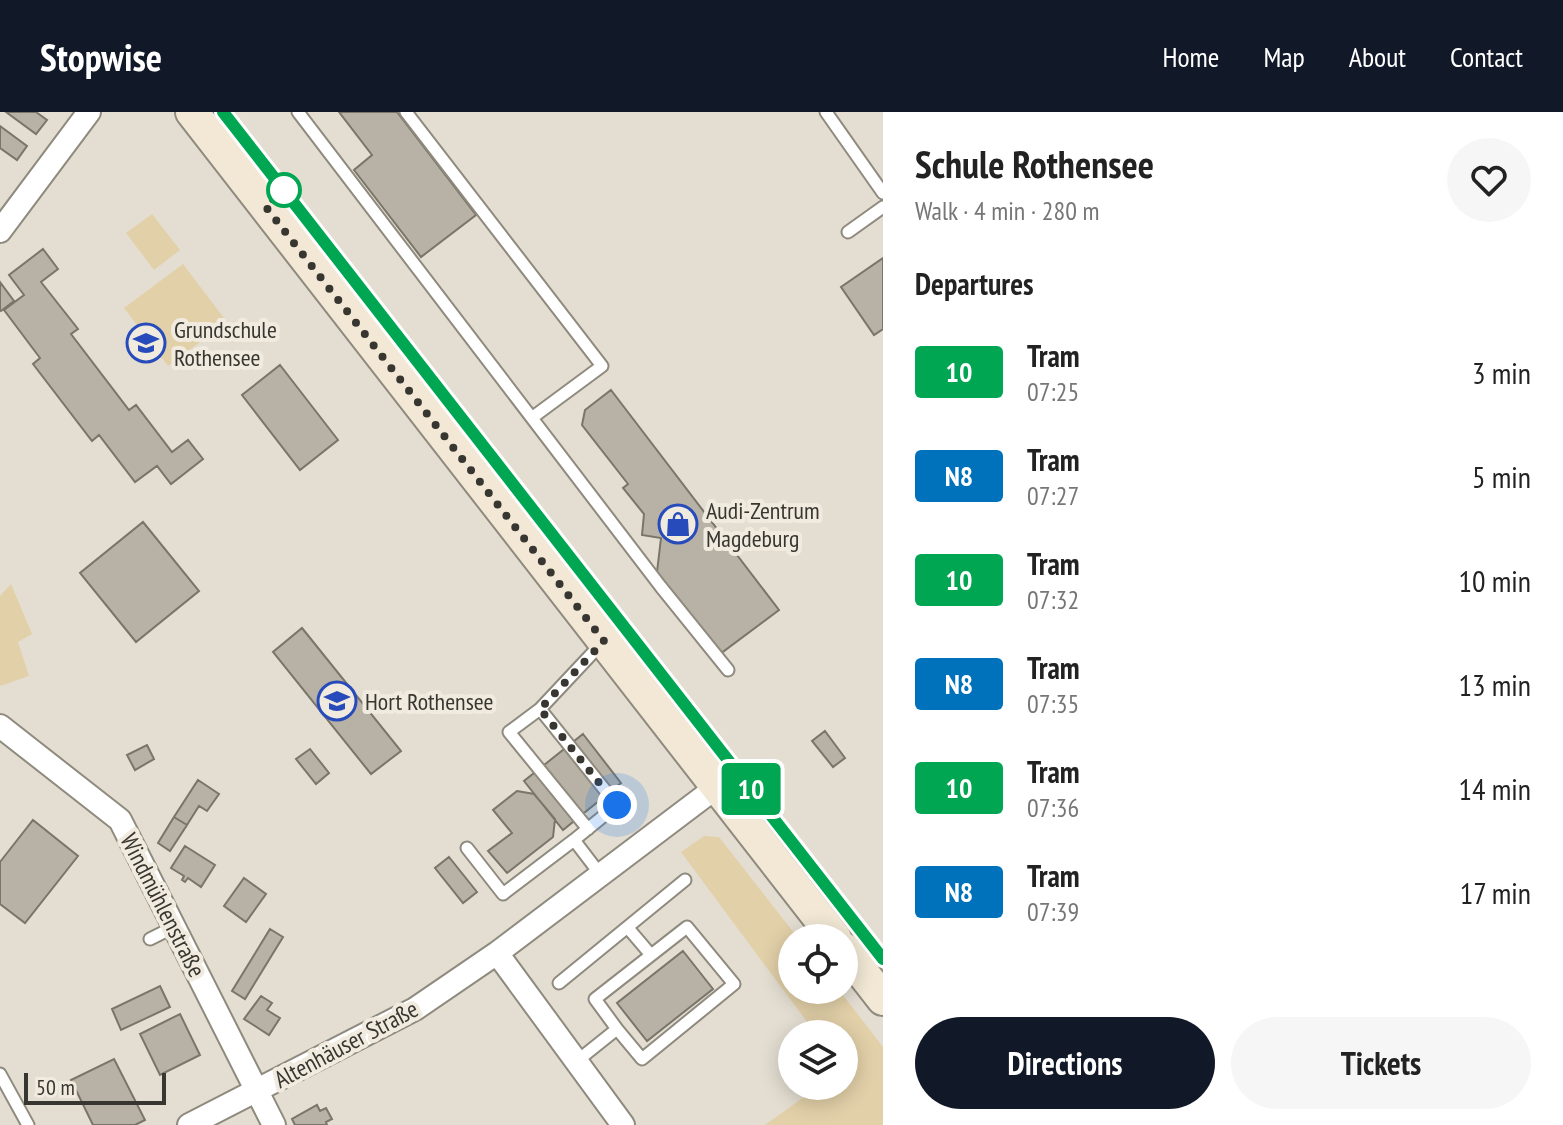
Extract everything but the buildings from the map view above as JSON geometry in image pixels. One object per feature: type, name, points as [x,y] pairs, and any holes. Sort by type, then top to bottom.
[{"type":"main road","points":[[192,112],[824,924]]},
{"type":"main road","points":[[858,967],[883,999]]},
{"type":"street","points":[[0,231],[89,112]]},
{"type":"street","name":"Windmühlenstraße","points":[[0,726],[120,820],[274,1125]]},
{"type":"street","name":"Altenhäuser Straße","points":[[189,1125],[396,1020],[497,953],[718,786]]},
{"type":"street","points":[[497,953],[623,1125]]},
{"type":"lane","points":[[298,112],[661,587],[728,670]]},
{"type":"lane","points":[[406,112],[602,366],[533,417]]},
{"type":"lane","points":[[826,112],[883,193]]},
{"type":"lane","points":[[848,232],[883,207]]},
{"type":"lane","points":[[588,829],[509,732],[540,709],[604,641]]},
{"type":"lane","points":[[467,848],[503,894],[617,805],[540,709]]},
{"type":"lane","points":[[574,840],[600,874]]},
{"type":"lane","points":[[559,983],[685,880]]},
{"type":"lane","points":[[150,939],[174,927]]},
{"type":"lane","points":[[687,927],[734,984],[642,1059],[617,1029],[595,999],[687,927]]},
{"type":"lane","points":[[628,928],[651,955]]},
{"type":"lane","points":[[577,1061],[617,1029]]},
{"type":"lane","points":[[0,1074],[28,1125]]},
{"type":"shaded area","points":[[152,214],[180,250],[154,270],[126,233]]},
{"type":"shaded area","points":[[183,264],[227,322],[168,366],[124,308]]},
{"type":"shaded area","points":[[11,584],[32,634],[18,642],[29,676],[0,686],[0,596]]},
{"type":"shaded area","points":[[704,836],[719,837],[787,924],[778,924],[778,983],[681,852]]},
{"type":"shaded area","points":[[794,1004],[850,1004],[883,1047],[883,1125],[765,1125],[800,1100],[858,1100],[858,1020],[806,1020]]},
{"type":"tram line","points":[[223,112],[883,959]]},
{"type":"tram line","name":"10","points":[[223,112],[883,959]]},
{"type":"place","name":"Grundschule Rothensee","points":[[146,343]]},
{"type":"place","name":"Audi-Zentrum Magdeburg","points":[[678,524]]},
{"type":"place","name":"Hort Rothensee","points":[[337,701]]},
{"type":"route","points":[[284,190],[265,206],[604,641],[540,709],[617,805]]}]
